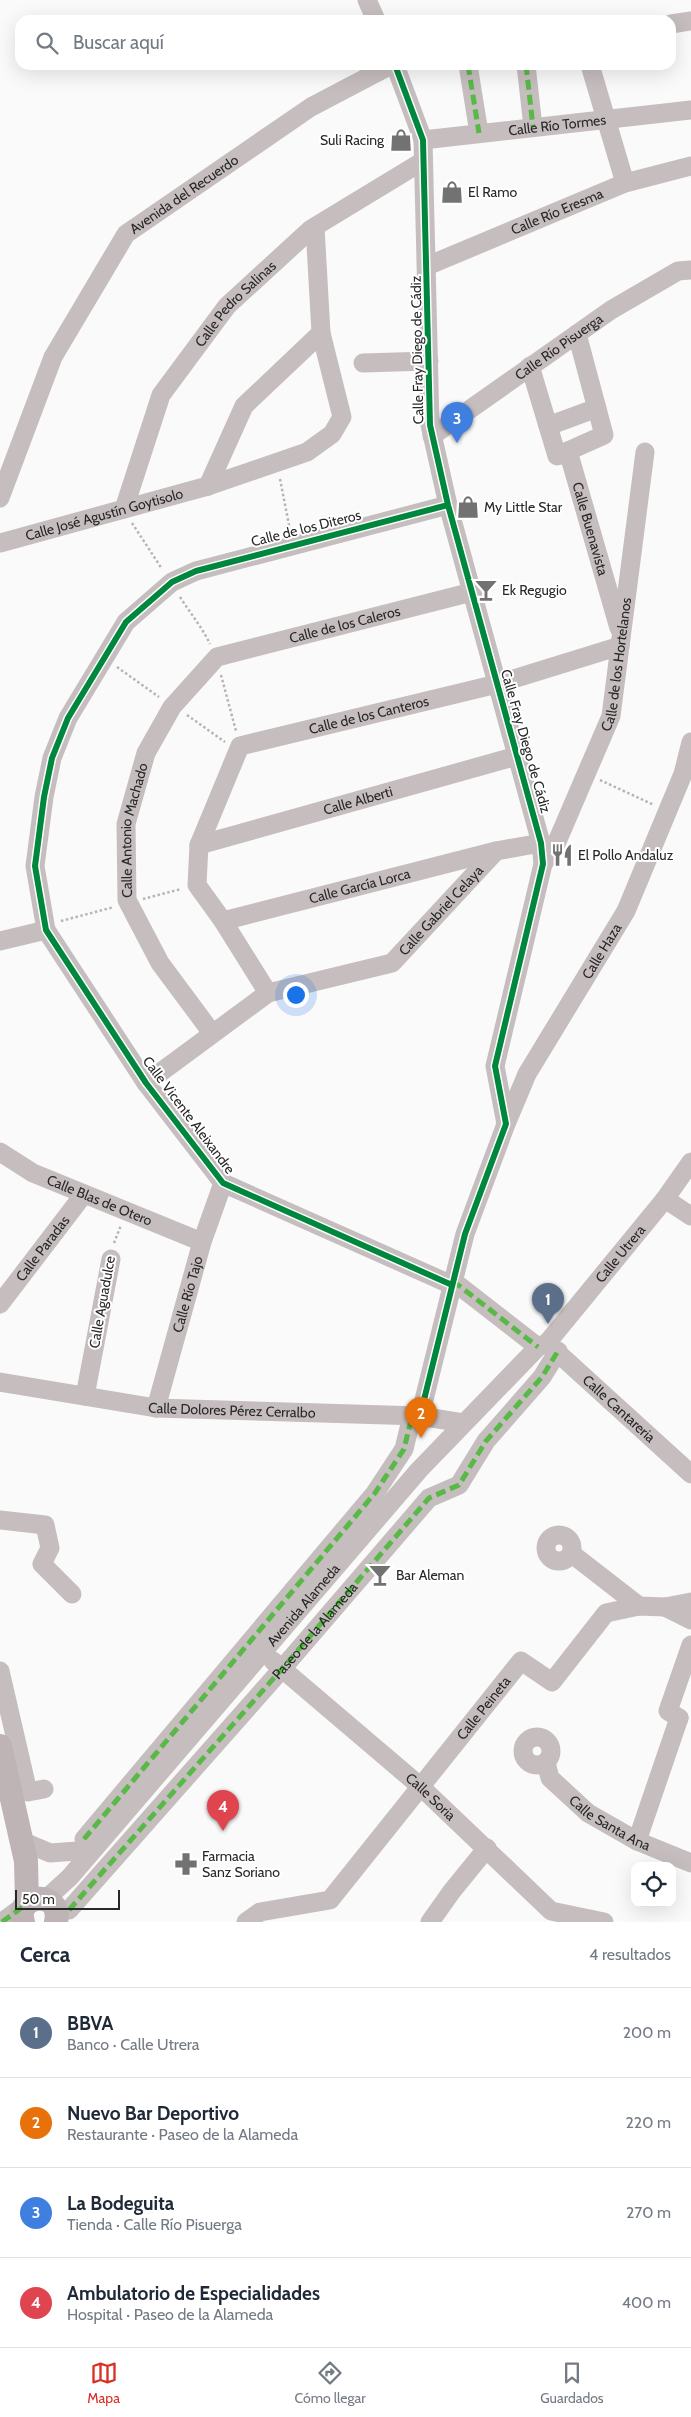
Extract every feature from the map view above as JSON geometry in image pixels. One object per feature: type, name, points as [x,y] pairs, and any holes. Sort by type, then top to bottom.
[{"type":"main road","points":[[1,1752],[24,1851],[34,1873],[43,1909]]},
{"type":"street","points":[[676,23],[691,21]]},
{"type":"street","name":"Avenida del Recuerdo","points":[[0,498],[53,357],[126,234],[311,107],[381,70]]},
{"type":"street","name":"Calle Fray Diego de Cádiz","points":[[397,70],[423,140],[428,362],[432,436],[448,505],[541,843],[544,864],[494,1066],[506,1124]]},
{"type":"street","points":[[469,70],[479,133]]},
{"type":"street","points":[[527,70],[533,127]]},
{"type":"street","points":[[591,70],[625,183]]},
{"type":"street","name":"Calle Río Tormes","points":[[423,140],[605,118],[691,110]]},
{"type":"street","name":"Calle Pedro Salinas","points":[[124,509],[161,395],[227,306],[315,227],[423,161]]},
{"type":"street","name":"Calle Río Eresma","points":[[427,266],[625,183],[691,166]]},
{"type":"street","name":"Calle José Agustín Goytisolo","points":[[0,543],[208,486],[307,452],[332,434],[342,417],[321,333],[315,227]]},
{"type":"street","name":"Calle Río Pisuerga","points":[[432,436],[611,310],[678,272],[691,270]]},
{"type":"street","points":[[208,486],[244,406],[321,333]]},
{"type":"street","points":[[530,366],[557,456],[604,435],[577,334]]},
{"type":"street","points":[[363,363],[428,362]]},
{"type":"street","points":[[548,426],[597,408]]},
{"type":"street","name":"Calle Buenavista","points":[[568,451],[620,640]]},
{"type":"street","name":"Calle de los Hortelanos","points":[[544,864],[556,844],[611,716],[644,452]]},
{"type":"street","name":"Calle de los Diteros","points":[[46,930],[36,866],[44,797],[52,758],[68,718],[126,622],[171,583],[196,571],[448,505]]},
{"type":"street","name":"Calle de los Caleros","points":[[217,657],[472,592]]},
{"type":"street","name":"Calle de los Canteros","points":[[240,746],[496,684],[620,640]]},
{"type":"street","name":"Calle Antonio Machado","points":[[212,1033],[160,963],[127,900],[126,824],[146,754],[167,714],[217,657]]},
{"type":"street","name":"Calle Haza","points":[[506,1124],[527,1074],[626,911],[667,811],[687,776],[691,742]]},
{"type":"street","points":[[240,746],[199,845],[197,885],[223,921],[268,993]]},
{"type":"street","name":"Calle Alberti","points":[[199,845],[517,756]]},
{"type":"street","name":"Calle García Lorca","points":[[223,921],[496,851],[541,843]]},
{"type":"street","name":"Calle Gabriel Celaya","points":[[146,1083],[268,993],[392,963],[496,851]]},
{"type":"street","points":[[0,940],[46,930]]},
{"type":"street","name":"Calle Vicente Aleixandre","points":[[46,930],[146,1083],[223,1184],[453,1283],[548,1347]]},
{"type":"street","points":[[24,1851],[50,1853],[88,1845],[375,1492],[404,1449],[416,1416],[465,1234],[506,1124]]},
{"type":"street","name":"Calle Blas de Otero","points":[[4,1159],[202,1242]]},
{"type":"street","name":"Calle Utrera","points":[[548,1347],[665,1199],[691,1162]]},
{"type":"street","name":"Calle Río Tajo","points":[[156,1408],[202,1242],[223,1184]]},
{"type":"street","name":"Calle Paradas","points":[[0,1304],[84,1194]]},
{"type":"street","points":[[665,1199],[691,1216]]},
{"type":"street","name":"Calle Aguadulce","points":[[85,1396],[111,1259]]},
{"type":"street","name":"Avenida Alameda","points":[[43,1909],[70,1877],[88,1845],[263,1650],[419,1470],[464,1423],[548,1347]]},
{"type":"street","name":"Calle Cantareria","points":[[548,1347],[691,1474]]},
{"type":"street","name":"Paseo de la Alameda","points":[[43,1909],[281,1670],[429,1498],[459,1485],[486,1441],[542,1377],[548,1347]]},
{"type":"street","name":"Calle Dolores Pérez Cerralbo","points":[[0,1382],[156,1408],[416,1416],[464,1423]]},
{"type":"street","points":[[0,1520],[46,1525],[50,1548],[42,1564],[72,1594]]},
{"type":"street","points":[[572,1554],[640,1606]]},
{"type":"street","points":[[665,1607],[691,1602]]},
{"type":"street","name":"Calle Peineta","points":[[246,1922],[260,1912],[330,1900],[521,1661],[552,1682],[606,1614],[640,1606],[665,1607]]},
{"type":"street","points":[[665,1607],[691,1620]]},
{"type":"street","points":[[637,1841],[680,1715],[691,1645]]},
{"type":"street","name":"Calle Soria","points":[[263,1650],[281,1670],[421,1787],[487,1848],[544,1916],[604,1922]]},
{"type":"street","points":[[0,1671],[28,1792],[44,1789]]},
{"type":"street","name":"Calle Santa Ana","points":[[546,1763],[550,1778],[588,1813],[637,1841],[691,1863]]},
{"type":"street","points":[[430,1922],[487,1848]]},
{"type":"street","points":[[2,1922],[43,1909]]},
{"type":"path","points":[[276,463],[294,544]]},
{"type":"path","points":[[124,509],[192,616],[201,624],[217,657],[240,746]]},
{"type":"path","points":[[587,775],[667,811]]},
{"type":"marked path","points":[[469,70],[479,133]]},
{"type":"marked path","points":[[527,70],[533,127]]},
{"type":"marked path","points":[[453,1281],[538,1347]]},
{"type":"marked path","points":[[69,1910],[281,1670],[429,1498],[459,1485],[486,1441],[542,1377],[558,1351]]},
{"type":"marked path","points":[[84,1839],[375,1493],[404,1449],[412,1416]]},
{"type":"marked path","points":[[2,1922],[24,1906]]},
{"type":"cycle path","points":[[397,70],[423,140],[430,425],[448,505],[541,843],[543,864],[495,1066],[506,1124],[465,1234],[420,1416]]},
{"type":"cycle path","points":[[448,505],[196,571],[172,582],[126,622],[68,718],[52,758],[44,797],[35,866],[46,930],[146,1083],[223,1183],[452,1285]]},
{"type":"place","name":"Suli Racing","points":[[401,140]]},
{"type":"place","name":"El Ramo","points":[[452,192]]},
{"type":"place","name":"La Bodeguita","points":[[457,443]]},
{"type":"place","name":"My Little Star","points":[[468,507]]},
{"type":"place","name":"Ek Regugio","points":[[486,590]]},
{"type":"place","name":"El Pollo Andaluz","points":[[562,855]]},
{"type":"place","name":"BBVA","points":[[548,1324]]},
{"type":"place","name":"Nuevo Bar Deportivo","points":[[421,1438]]},
{"type":"place","name":"Bar Aleman","points":[[380,1575]]},
{"type":"place","name":"Ambulatorio de Especialidades","points":[[223,1831]]},
{"type":"place","name":"Farmacia Sanz Soriano","points":[[186,1864]]}]
